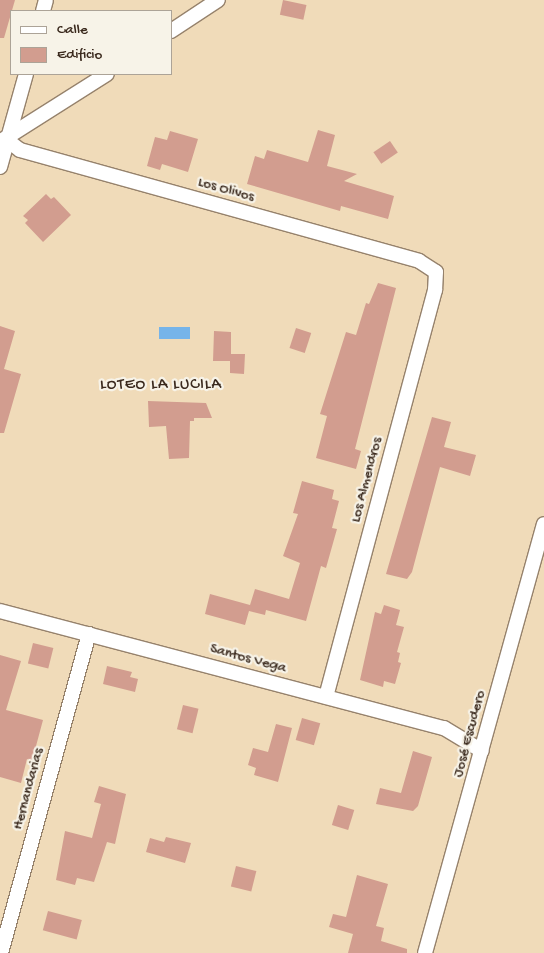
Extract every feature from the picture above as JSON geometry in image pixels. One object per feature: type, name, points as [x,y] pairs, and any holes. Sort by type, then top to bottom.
[{"type":"street","points":[[172,30],[218,0]]},
{"type":"street","points":[[0,168],[4,141],[26,75]]},
{"type":"street","points":[[4,141],[105,75]]},
{"type":"street","name":"Los Olivos","points":[[4,141],[20,150],[419,261],[436,272]]},
{"type":"street","name":"Los Almendros","points":[[326,697],[435,290],[436,272]]},
{"type":"street","name":"José Escudero","points":[[426,953],[544,524]]},
{"type":"street","name":"Santos Vega","points":[[0,611],[444,728],[482,751]]},
{"type":"street","name":"Hernandarias","points":[[1,953],[89,634]]},
{"type":"water","points":[[159,327],[190,327],[190,339],[159,339]]},
{"type":"building","points":[[0,0],[15,0],[12,10],[10,10],[10,17],[4,38],[0,38]]},
{"type":"building","points":[[283,0],[306,5],[303,20],[280,15]]},
{"type":"building","points":[[318,130],[335,135],[327,166],[357,174],[344,181],[394,196],[388,219],[341,206],[340,211],[247,184],[255,156],[264,159],[267,150],[308,162]]},
{"type":"building","points":[[170,131],[198,139],[188,172],[162,164],[160,170],[147,166],[155,137],[167,140]]},
{"type":"building","points":[[390,141],[398,153],[381,164],[373,152]]},
{"type":"building","points":[[46,194],[51,199],[54,197],[71,215],[43,242],[25,223],[28,220],[23,216]]},
{"type":"building","points":[[378,283],[396,288],[355,449],[361,451],[356,469],[316,458],[327,416],[320,414],[346,332],[356,335],[366,303],[369,304]]},
{"type":"building","points":[[0,326],[15,331],[4,369],[21,374],[4,433],[0,433]]},
{"type":"building","points":[[296,328],[311,333],[305,353],[290,348]]},
{"type":"building","points":[[214,331],[231,332],[231,354],[245,354],[244,374],[230,373],[230,361],[213,361]]},
{"type":"building","points":[[148,401],[206,403],[212,418],[194,418],[194,421],[190,421],[189,458],[169,459],[166,426],[149,427]]},
{"type":"building","points":[[432,417],[451,422],[444,447],[476,455],[470,476],[440,467],[412,572],[407,579],[386,574]]},
{"type":"building","points":[[302,481],[334,490],[332,499],[339,501],[332,528],[337,529],[326,568],[321,566],[306,621],[266,610],[265,615],[249,611],[245,625],[205,614],[210,594],[250,605],[255,589],[289,599],[300,563],[283,556],[298,514],[293,513]]},
{"type":"building","points":[[384,605],[400,610],[396,625],[404,627],[397,652],[400,653],[398,662],[401,663],[395,684],[384,681],[383,687],[360,680],[375,612],[381,614]]},
{"type":"building","points":[[33,643],[53,648],[48,668],[28,663]]},
{"type":"building","points":[[0,655],[21,661],[6,710],[43,720],[32,761],[27,759],[21,783],[0,777]]},
{"type":"building","points":[[107,666],[132,672],[130,677],[138,679],[135,692],[103,684]]},
{"type":"building","points":[[183,705],[199,709],[192,733],[177,729]]},
{"type":"building","points":[[302,718],[320,723],[314,745],[296,740]]},
{"type":"building","points":[[276,724],[292,728],[278,782],[254,775],[256,768],[248,765],[253,748],[268,752]]},
{"type":"building","points":[[413,751],[432,757],[418,806],[413,811],[376,804],[380,788],[401,793]]},
{"type":"building","points":[[99,786],[126,794],[115,844],[107,842],[94,882],[77,878],[75,885],[56,880],[65,831],[92,838],[101,804],[94,802]]},
{"type":"building","points":[[338,805],[354,810],[348,830],[332,825]]},
{"type":"building","points":[[166,837],[191,843],[185,863],[146,852],[150,838],[164,842]]},
{"type":"building","points":[[236,866],[256,871],[251,891],[231,886]]},
{"type":"building","points":[[357,875],[388,884],[376,926],[384,928],[381,941],[407,949],[407,953],[348,953],[353,934],[329,927],[333,914],[346,917]]},
{"type":"building","points":[[48,911],[82,920],[77,939],[43,930]]},
{"type":"district","name":"LOTEO LA LUCILA","points":[[161,386]]}]
